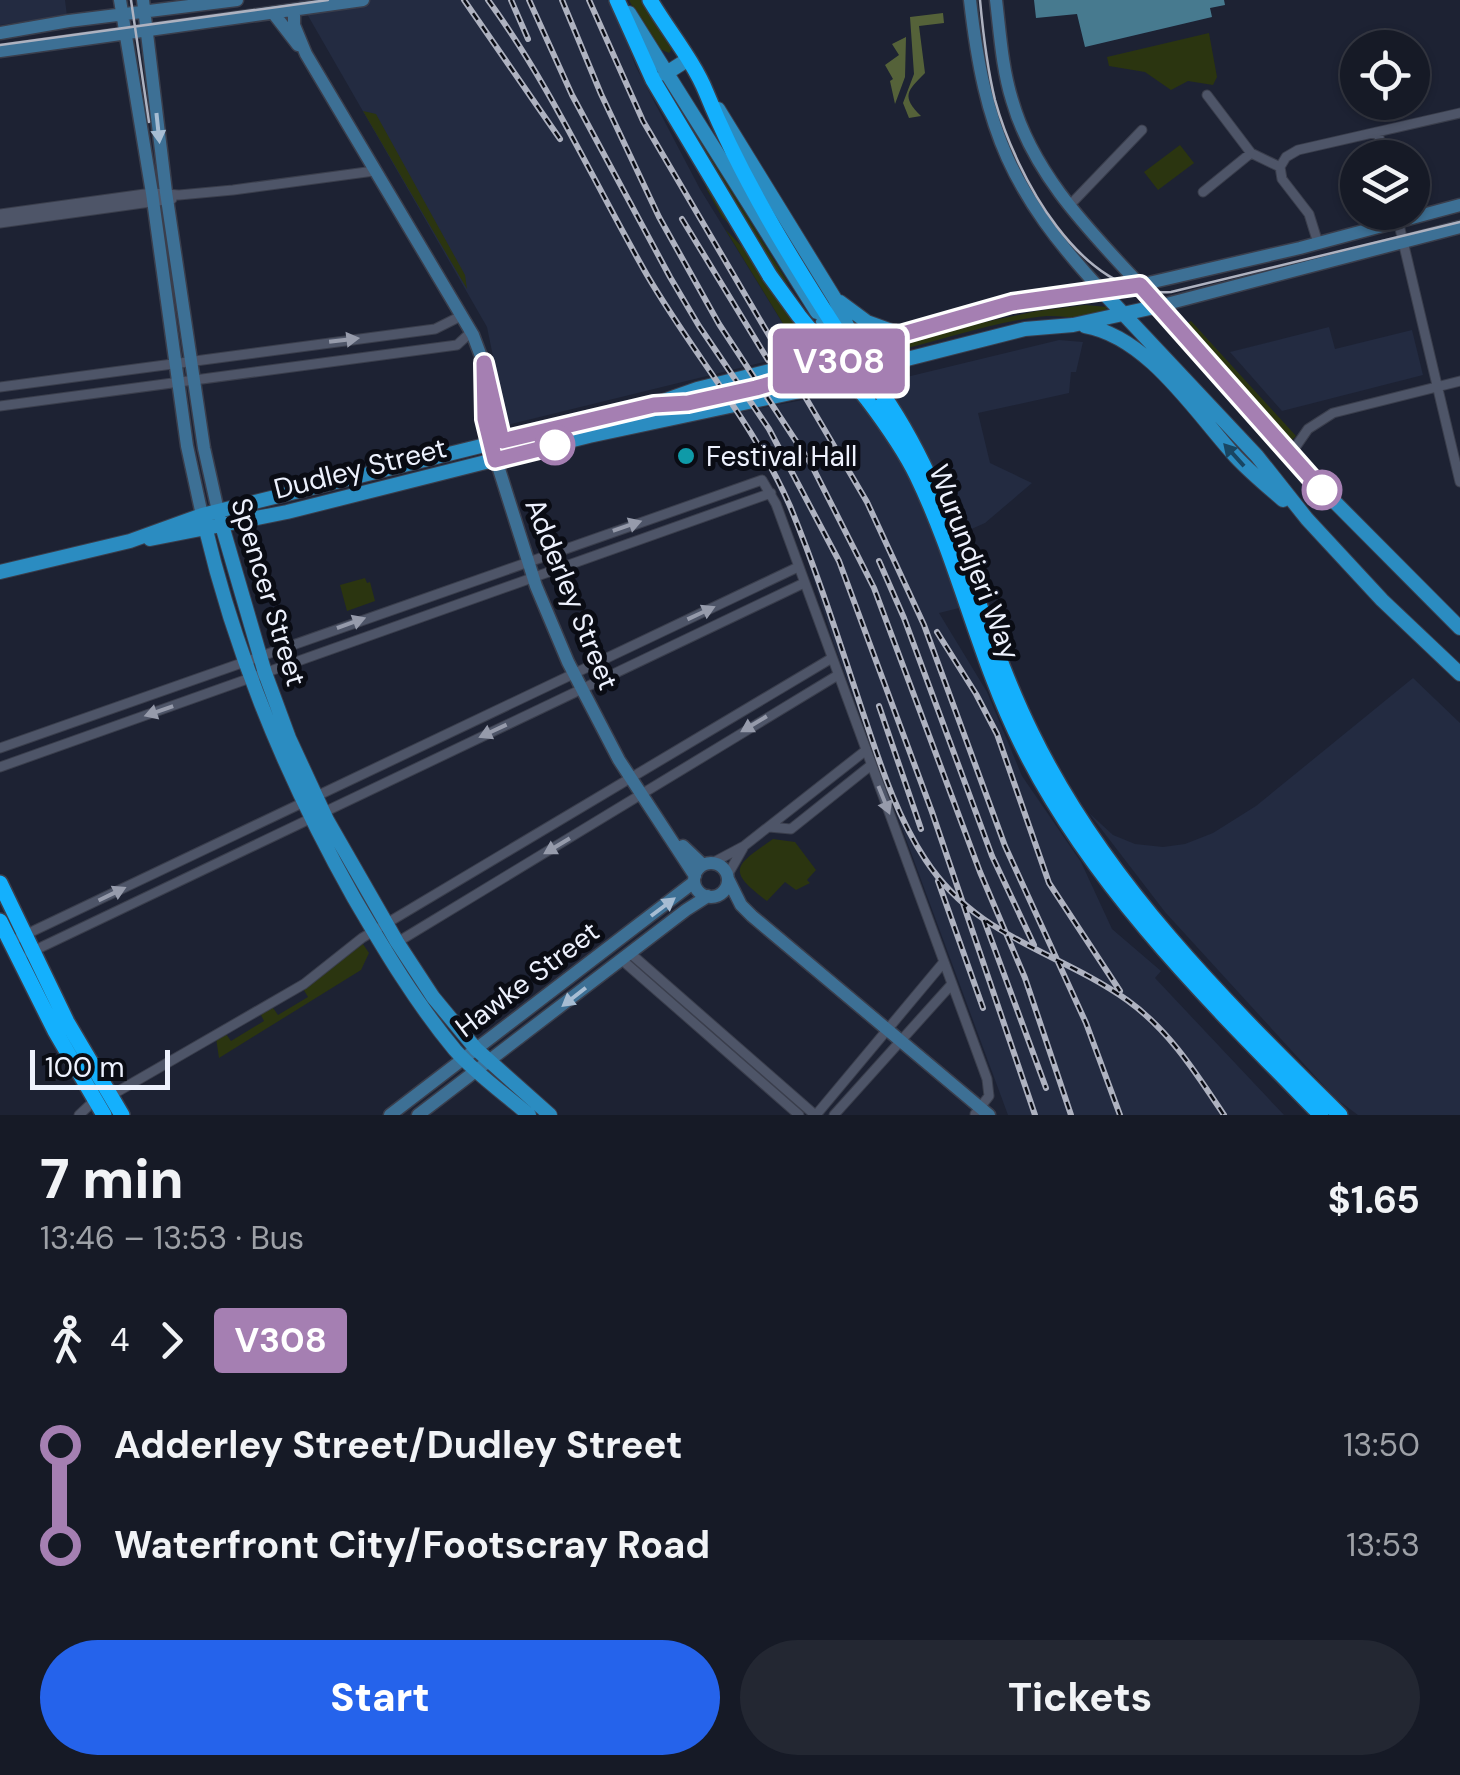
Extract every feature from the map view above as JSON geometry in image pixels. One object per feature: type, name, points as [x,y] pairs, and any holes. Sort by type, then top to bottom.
[{"type":"highway","name":"Wurundjeri Way","points":[[620,0],[640,56],[770,276],[868,400],[905,454],[935,516],[1002,702],[1039,778],[1076,838],[1157,942],[1321,1115]]},
{"type":"highway","name":"Wurundjeri Way","points":[[650,0],[706,91],[737,162],[815,296],[917,449],[942,504],[1019,707],[1052,774],[1136,898],[1340,1115]]},
{"type":"highway","points":[[0,883],[24,955],[103,1098],[106,1115]]},
{"type":"highway","points":[[0,920],[17,938]]},
{"type":"highway","points":[[103,1098],[122,1115]]},
{"type":"main road","name":"Wurundjeri Way","points":[[620,0],[823,322],[853,353]]},
{"type":"main road","points":[[665,74],[686,60]]},
{"type":"main road","name":"Wurundjeri Way","points":[[706,91],[836,299]]},
{"type":"main road","points":[[1140,285],[1290,455],[1460,628]]},
{"type":"main road","name":"Dudley Street","points":[[204,523],[218,511],[496,442],[654,405],[725,396],[812,372],[903,334],[1012,303],[1140,285]]},
{"type":"main road","points":[[1101,290],[1257,456],[1307,520],[1382,600],[1460,674]]},
{"type":"main road","points":[[836,299],[868,322],[903,334]]},
{"type":"main road","points":[[836,299],[850,332],[853,353],[836,382]]},
{"type":"main road","name":"Dudley Street","points":[[0,572],[204,523],[222,527],[589,436],[836,382],[903,360],[1021,330],[1074,324],[1158,306]]},
{"type":"main road","points":[[654,405],[679,394],[802,363],[817,351],[823,322]]},
{"type":"main road","points":[[1074,324],[1110,332],[1136,347],[1252,474],[1307,520]]},
{"type":"main road","points":[[853,353],[903,360]]},
{"type":"main road","name":"Spencer Street","points":[[218,511],[259,656],[257,675]]},
{"type":"main road","name":"Spencer Street","points":[[204,523],[244,661],[257,675],[338,869],[470,1054],[529,1115]]},
{"type":"main road","points":[[222,584],[239,578]]},
{"type":"main road","name":"Spencer Street","points":[[317,815],[352,860],[380,929]]},
{"type":"main road","points":[[338,869],[352,860]]},
{"type":"main road","name":"Spencer Street","points":[[484,1067],[547,1114]]},
{"type":"street","points":[[0,33],[121,7],[237,0]]},
{"type":"street","points":[[0,51],[363,0]]},
{"type":"street","points":[[970,0],[981,82],[1004,154],[1043,222],[1101,290]]},
{"type":"street","points":[[996,0],[1004,69],[1016,114],[1037,159],[1069,206],[1140,285],[1318,244],[1359,230]]},
{"type":"street","name":"Spencer Street","points":[[144,6],[163,197],[170,324],[190,464],[204,523]]},
{"type":"street","name":"Spencer Street","points":[[121,7],[163,197],[206,461],[218,511]]},
{"type":"street","name":"Adderley Street","points":[[296,10],[294,25],[306,54],[471,332],[484,363],[485,419],[496,442],[531,560],[577,671],[632,776],[701,872]]},
{"type":"street","name":"Adderley Street","points":[[274,14],[306,54]]},
{"type":"street","points":[[1207,95],[1251,153],[1280,167]]},
{"type":"street","points":[[1318,244],[1309,214],[1282,179],[1280,167],[1286,157],[1298,150],[1460,113]]},
{"type":"street","points":[[1069,206],[1142,130]]},
{"type":"street","points":[[1378,132],[1380,140]]},
{"type":"street","points":[[1203,192],[1251,153]]},
{"type":"street","points":[[0,214],[374,171]]},
{"type":"street","points":[[0,224],[163,197]]},
{"type":"street","points":[[1430,211],[1460,206]]},
{"type":"street","points":[[1158,306],[1460,228]]},
{"type":"street","points":[[1401,230],[1460,482]]},
{"type":"street","points":[[0,387],[435,329],[460,316]]},
{"type":"street","points":[[170,324],[186,322]]},
{"type":"street","points":[[0,405],[457,345],[471,332]]},
{"type":"street","points":[[284,348],[288,368]]},
{"type":"street","points":[[244,354],[247,374]]},
{"type":"street","points":[[213,359],[216,378]]},
{"type":"street","points":[[91,375],[94,394]]},
{"type":"street","points":[[49,380],[52,400]]},
{"type":"street","points":[[1290,455],[1308,428],[1333,413],[1460,380]]},
{"type":"street","points":[[190,464],[206,461]]},
{"type":"street","points":[[0,748],[763,480],[989,1085],[989,1096],[981,1113],[741,904],[723,869],[701,872],[699,892],[741,904]]},
{"type":"street","points":[[0,767],[771,493]]},
{"type":"street","points":[[17,938],[798,567]]},
{"type":"street","points":[[24,955],[804,583]]},
{"type":"street","points":[[79,1115],[308,981],[380,929],[832,658]]},
{"type":"street","points":[[390,946],[838,675]]},
{"type":"street","name":"Hawke Street","points":[[390,1115],[612,946],[701,872],[744,846],[864,751]]},
{"type":"street","name":"Hawke Street","points":[[769,827],[790,829],[870,766]]},
{"type":"street","name":"Hawke Street","points":[[727,878],[744,846]]},
{"type":"street","points":[[713,896],[725,888],[727,878]]},
{"type":"street","name":"Hawke Street","points":[[418,1115],[713,896]]},
{"type":"street","points":[[406,915],[416,931]]},
{"type":"street","points":[[612,946],[815,1115],[943,964]]},
{"type":"street","points":[[626,957],[799,1115]]},
{"type":"street","points":[[834,1115],[951,985]]},
{"type":"street","points":[[526,1012],[537,1026]]},
{"type":"shaded area","points":[[0,0],[65,0],[67,16],[0,25]]},
{"type":"shaded area","points":[[299,0],[610,0],[636,67],[700,189],[801,353],[507,425],[487,327]]},
{"type":"shaded area","points":[[1034,0],[1224,0],[1225,5],[1210,8],[1212,17],[1085,47],[1077,14],[1036,18]]},
{"type":"shaded area","points":[[1329,327],[1335,349],[1412,330],[1423,375],[1282,411],[1230,352]]},
{"type":"shaded area","points":[[1059,340],[1083,342],[1076,372],[1071,372],[1069,393],[978,413],[990,463],[1032,483],[985,523],[940,543],[959,608],[939,613],[987,692],[1022,776],[1081,862],[1112,929],[1161,971],[1155,978],[1284,1115],[1008,1115],[834,644],[801,539],[767,465],[737,413],[853,390]]},
{"type":"shaded area","points":[[1413,678],[1460,723],[1460,1115],[1358,1115],[1335,1098],[1165,912],[1089,813],[1113,835],[1135,844],[1185,844],[1213,833],[1256,806]]},
{"type":"green space","points":[[629,0],[644,0],[672,49],[669,53],[653,46]]},
{"type":"green space","points":[[943,13],[944,23],[919,26],[925,73],[911,89],[909,98],[921,116],[909,118],[903,103],[914,74],[910,17]]},
{"type":"green space","points":[[1209,33],[1217,77],[1213,85],[1188,81],[1171,90],[1145,72],[1109,66],[1107,57]]},
{"type":"green space","points":[[906,37],[905,77],[895,104],[890,81],[893,79],[885,65],[899,55],[892,44]]},
{"type":"green space","points":[[363,111],[376,114],[465,275],[467,289]]},
{"type":"green space","points":[[685,116],[790,286],[722,217],[707,190],[682,120]]},
{"type":"green space","points":[[1180,145],[1194,163],[1158,190],[1144,172]]},
{"type":"green space","points":[[725,229],[810,317],[813,337],[801,355],[801,334],[790,335]]},
{"type":"green space","points":[[1085,305],[1108,307],[1087,317],[1028,318],[892,352],[882,350],[919,336]]},
{"type":"green space","points":[[1191,321],[1296,436],[1291,441],[1187,323]]},
{"type":"green space","points":[[365,578],[375,601],[347,611],[340,585]]},
{"type":"green space","points":[[773,839],[795,842],[816,870],[807,880],[810,883],[796,890],[785,882],[767,901],[745,882],[740,868]]},
{"type":"green space","points":[[363,944],[369,953],[361,970],[219,1058],[216,1038],[226,1034],[231,1041],[264,1021],[260,1013],[271,1005],[278,1015],[308,997],[302,987]]},
{"type":"tram line","points":[[131,0],[149,122]]},
{"type":"tram line","points":[[0,45],[328,0]]},
{"type":"tram line","points":[[980,0],[995,100],[1018,162],[1057,226],[1081,254],[1108,276],[1138,289],[1171,292],[1460,222]]},
{"type":"railway","points":[[464,0],[560,139]]},
{"type":"railway","points":[[488,0],[552,101],[647,275],[775,475],[810,557],[889,788],[925,859],[945,886],[993,925],[1100,983],[1142,1012],[1181,1053],[1224,1115]]},
{"type":"railway","points":[[511,0],[528,39]]},
{"type":"railway","points":[[529,0],[572,95],[670,277],[769,429],[839,561],[932,812],[1035,1115]]},
{"type":"railway","points":[[562,0],[659,217],[719,324],[811,464],[874,588],[980,872],[1025,978],[1071,1115]]},
{"type":"railway","points":[[589,0],[643,121],[867,502],[924,625],[1005,846],[1086,1023],[1120,1115]]},
{"type":"railway","points":[[682,219],[768,360]]},
{"type":"railway","points":[[879,561],[992,856],[1034,945]]},
{"type":"railway","points":[[937,632],[997,734],[1049,883],[1120,991]]},
{"type":"railway","points":[[879,706],[921,829]]},
{"type":"railway","points":[[938,881],[983,1008]]},
{"type":"railway","points":[[984,920],[1046,1088]]},
{"type":"bus line","name":"V308","points":[[555,445],[495,460],[485,419],[484,363],[502,441],[654,405],[688,403],[756,388],[830,366],[903,334],[1012,303],[1140,285],[1322,490]]},
{"type":"place","name":"Festival Hall","points":[[686,456]]}]
